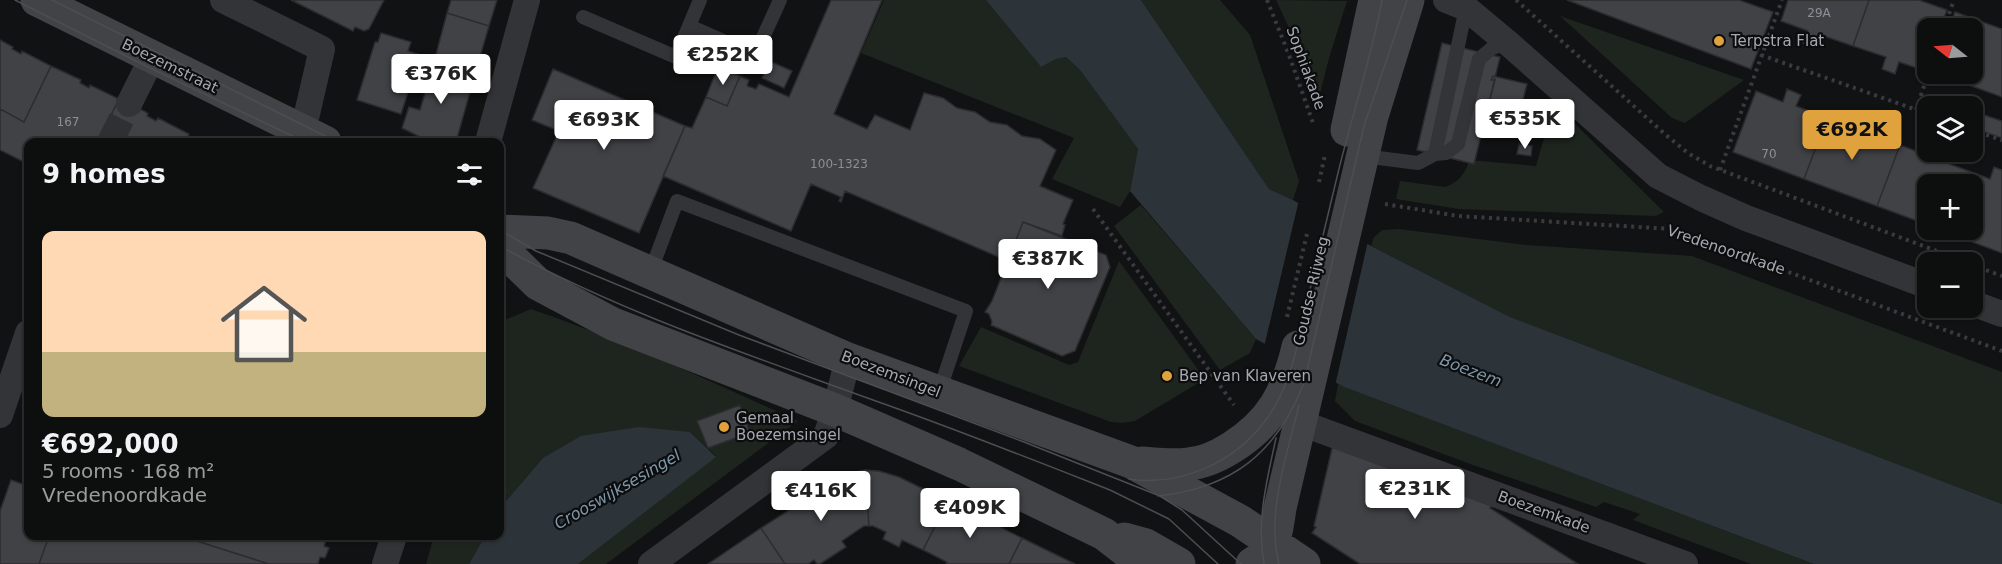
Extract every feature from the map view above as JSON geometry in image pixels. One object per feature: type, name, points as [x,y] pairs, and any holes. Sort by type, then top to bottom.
[{"type":"main road","name":"Boezemstraat","points":[[37,0],[314,137]]},
{"type":"main road","name":"Goudse Rijweg","points":[[1265,557],[1301,423],[1302,371],[1328,223],[1375,0]]},
{"type":"main road","name":"Goudse Rijweg","points":[[1328,223],[1362,156],[1408,0]]},
{"type":"main road","name":"Boezemsingel","points":[[504,231],[548,233],[571,238],[848,359],[1131,462],[1209,503],[1265,557],[1304,564]]},
{"type":"main road","points":[[504,251],[538,284],[613,324],[836,410],[959,464],[1104,534],[1146,545],[1179,564]]},
{"type":"main road","name":"Goudse Rijweg","points":[[1131,462],[1163,465],[1189,464],[1202,462],[1227,450],[1256,431],[1285,388],[1302,371]]},
{"type":"main road","points":[[1104,534],[1143,564]]},
{"type":"street","name":"Boezemstraat","points":[[223,0],[322,50],[314,137]]},
{"type":"street","points":[[489,138],[527,0]]},
{"type":"street","points":[[1456,4],[1508,43],[1658,176],[1746,218],[1917,282]]},
{"type":"street","points":[[129,104],[152,58]]},
{"type":"street","points":[[1983,307],[2002,314]]},
{"type":"street","points":[[0,415],[24,345]]},
{"type":"street","points":[[651,564],[826,436],[836,410],[848,359]]},
{"type":"street","name":"Boezemkade","points":[[1301,423],[1685,564]]},
{"type":"street","points":[[385,564],[393,540]]},
{"type":"lane","points":[[583,17],[676,57],[700,0]]},
{"type":"lane","points":[[689,26],[755,55],[780,0]]},
{"type":"lane","points":[[1435,154],[1456,4]]},
{"type":"lane","points":[[1362,156],[1418,163],[1435,154],[1446,153],[1458,144],[1479,59],[1492,48],[1508,43]]},
{"type":"lane","points":[[650,273],[677,201],[966,311],[939,392]]},
{"type":"path","name":"Sophiakade","points":[[1267,0],[1312,122],[1318,132]]},
{"type":"path","points":[[1516,0],[1688,153],[1720,170],[1939,252]]},
{"type":"path","points":[[1720,170],[1782,0]]},
{"type":"path","points":[[1948,18],[1954,0]]},
{"type":"path","points":[[1761,55],[1916,110],[1925,84]]},
{"type":"path","points":[[1983,134],[2002,140]]},
{"type":"path","points":[[1319,184],[1326,151]]},
{"type":"path","name":"Vredenoordkade","points":[[1376,203],[1458,216],[1672,229],[2002,351]]},
{"type":"path","points":[[1093,209],[1234,405]]},
{"type":"path","name":"Goudse Rijweg","points":[[1286,321],[1328,223]]},
{"type":"path","points":[[1983,269],[2002,276]]},
{"type":"path","points":[[1228,410],[1242,400]]},
{"type":"shaded area","points":[[884,0],[986,0],[1041,67],[1056,59],[1066,57],[1080,70],[1138,149],[1130,191],[1120,207],[1052,179],[1074,138],[861,53]]},
{"type":"shaded area","points":[[1141,0],[1220,0],[1250,35],[1299,181],[1293,200],[1269,189]]},
{"type":"shaded area","points":[[1276,0],[1347,1],[1316,109],[1299,49]]},
{"type":"shaded area","points":[[1560,16],[1744,80],[1685,123],[1672,118]]},
{"type":"shaded area","points":[[1554,103],[1664,212],[1656,216],[1459,209],[1396,199],[1400,181],[1445,187],[1461,176],[1469,160],[1536,166]]},
{"type":"shaded area","points":[[1141,205],[1256,339],[1250,353],[1220,370],[1114,226]]},
{"type":"shaded area","points":[[1399,229],[1527,245],[1692,256],[2002,372],[2002,504],[1510,317],[1371,246],[1374,237],[1382,230]]},
{"type":"shaded area","points":[[1119,261],[1205,379],[1135,421],[1122,423],[1111,422],[959,366],[981,327],[1069,365],[1078,362]]},
{"type":"shaded area","points":[[531,309],[699,376],[798,421],[606,564],[578,564],[716,456],[690,432],[543,458],[504,503],[504,320]]},
{"type":"shaded area","points":[[1338,384],[1814,564],[1751,564],[1633,520],[1640,514],[1604,502],[1596,507],[1355,421],[1335,401]]},
{"type":"shaded area","points":[[433,540],[483,540],[469,564],[426,564]]},
{"type":"water","name":"Boezem","points":[[986,0],[1141,0],[1269,189],[1293,200],[1371,246],[1510,317],[2002,504],[2002,564],[1814,564],[1344,387],[1256,339],[1130,191],[1138,149],[1080,70],[1066,57],[1056,59],[1041,67]]},
{"type":"water","name":"Crooswijksesingel","points":[[639,427],[690,432],[716,457],[578,564],[469,564],[483,540],[504,540],[504,503],[543,458],[581,436]]},
{"type":"pier","points":[[1299,200],[1368,241],[1335,386],[1264,347]]},
{"type":"building","points":[[291,0],[384,0],[369,29],[364,31],[355,27],[353,31]]},
{"type":"building","points":[[451,0],[497,0],[489,26],[447,13]]},
{"type":"building","points":[[831,0],[882,0],[834,114],[867,129],[875,115],[910,130],[924,93],[943,98],[957,108],[975,112],[990,122],[1007,125],[1022,136],[1040,139],[1056,150],[1040,186],[1073,200],[1063,224],[1065,225],[1062,236],[1023,222],[1008,261],[845,191],[841,202],[839,201],[841,197],[811,184],[791,231],[663,176],[685,126],[692,128],[706,97],[727,106],[740,76],[749,80],[747,86],[756,89],[759,84],[789,97]]},
{"type":"building","name":"Terpstra Flat","points":[[1567,0],[1739,0],[1773,12],[1751,69]]},
{"type":"building","points":[[1788,0],[1869,0],[1853,46],[1821,35],[1816,47],[1803,43],[1808,31],[1781,21]]},
{"type":"building","points":[[1869,0],[1919,0],[1947,10],[1944,18],[1917,18],[1917,68],[1899,62],[1895,74],[1882,69],[1886,57],[1853,46]]},
{"type":"building","points":[[1955,12],[1972,18],[1953,18]]},
{"type":"building","points":[[447,13],[489,26],[475,74],[434,62]]},
{"type":"building","points":[[1983,22],[2002,29],[2002,97],[1966,84],[1983,84]]},
{"type":"building","points":[[381,33],[411,42],[408,51],[420,55],[401,114],[357,100],[375,42],[378,42]]},
{"type":"building","points":[[0,40],[21,54],[22,51],[51,66],[24,122],[0,109]]},
{"type":"building","points":[[1442,43],[1500,57],[1474,164],[1417,150]]},
{"type":"building","points":[[769,61],[792,71],[784,88],[762,78]]},
{"type":"building","points":[[434,62],[475,74],[457,138],[422,138],[402,128],[409,107],[420,110]]},
{"type":"building","points":[[51,66],[81,80],[80,83],[89,88],[90,85],[119,99],[100,138],[24,138],[24,162],[0,150],[0,109],[24,122]]},
{"type":"building","points":[[718,67],[740,76],[727,106],[706,97]]},
{"type":"building","points":[[553,69],[685,126],[639,233],[533,188],[559,131],[532,120]]},
{"type":"building","points":[[1493,76],[1527,84],[1515,130],[1481,122],[1482,118],[1485,119],[1495,80],[1491,80]]},
{"type":"building","points":[[1787,89],[1801,95],[1796,106],[1827,118],[1804,179],[1733,152],[1756,91],[1783,102]]},
{"type":"building","points":[[119,99],[146,112],[147,116],[156,121],[158,118],[189,134],[188,137],[190,138],[100,138]]},
{"type":"building","points":[[1984,115],[2002,121],[2002,138],[1983,131]]},
{"type":"building","points":[[1827,118],[1861,131],[1865,119],[1878,123],[1873,136],[1900,145],[1877,206],[1804,179]]},
{"type":"building","points":[[1519,144],[1532,146],[1531,156],[1517,154]]},
{"type":"building","points":[[1900,145],[1917,152],[1917,162],[1944,162],[1971,172],[1970,174],[1917,174],[1917,221],[1877,206]]},
{"type":"building","points":[[1994,167],[2002,170],[2002,253],[1967,240],[1983,240],[1983,176],[1990,179]]},
{"type":"building","points":[[1023,222],[1106,255],[1110,267],[1075,351],[1062,356],[991,325],[989,314],[985,312],[992,301]]},
{"type":"building","name":"Gemaal Boezemsingel","points":[[740,405],[750,433],[708,448],[697,421]]},
{"type":"building","points":[[1333,444],[1492,505],[1490,508],[1578,564],[1360,564],[1312,533],[1316,527],[1314,526]]},
{"type":"building","points":[[865,470],[879,471],[899,477],[948,501],[923,550],[902,540],[899,547],[883,539],[886,532],[869,526]]},
{"type":"building","points":[[865,470],[869,526],[864,526],[842,541],[846,547],[820,564],[814,560],[808,564],[785,564],[761,528],[844,475]]},
{"type":"building","points":[[11,480],[24,485],[24,540],[48,540],[39,564],[0,564],[0,511]]},
{"type":"building","points":[[948,501],[1022,538],[1009,564],[946,564],[947,562],[923,550]]},
{"type":"building","points":[[761,528],[785,564],[708,564],[727,551]]},
{"type":"building","points":[[1022,538],[1075,564],[1009,564]]},
{"type":"building","points":[[48,540],[194,540],[269,564],[39,564]]},
{"type":"building","points":[[194,540],[326,540],[324,546],[329,548],[325,558],[320,557],[318,564],[269,564]]},
{"type":"tunnel","points":[[112,138],[129,104]]},
{"type":"tram line","points":[[15,0],[297,138]]},
{"type":"tram line","points":[[52,0],[329,138]]},
{"type":"tram line","points":[[1129,479],[1168,479],[1205,468],[1222,459],[1253,436],[1274,408],[1297,349],[1337,177],[1382,0]]},
{"type":"tram line","points":[[1158,496],[1185,492],[1209,485],[1230,475],[1266,447],[1293,407],[1304,383],[1364,126],[1407,0]]},
{"type":"tram line","points":[[504,232],[536,251],[739,335],[1024,442],[1160,496],[1182,510],[1241,564]]},
{"type":"tram line","points":[[504,248],[590,291],[683,330],[1110,490],[1169,519],[1218,564]]},
{"type":"tram line","points":[[1279,564],[1276,544],[1276,504],[1299,405]]},
{"type":"tram line","points":[[1264,564],[1262,516],[1276,438]]},
{"type":"place","name":"Terpstra Flat","points":[[1719,41]]},
{"type":"place","name":"Bep van Klaveren","points":[[1167,376]]},
{"type":"place","name":"Gemaal Boezemsingel","points":[[724,427]]}]
